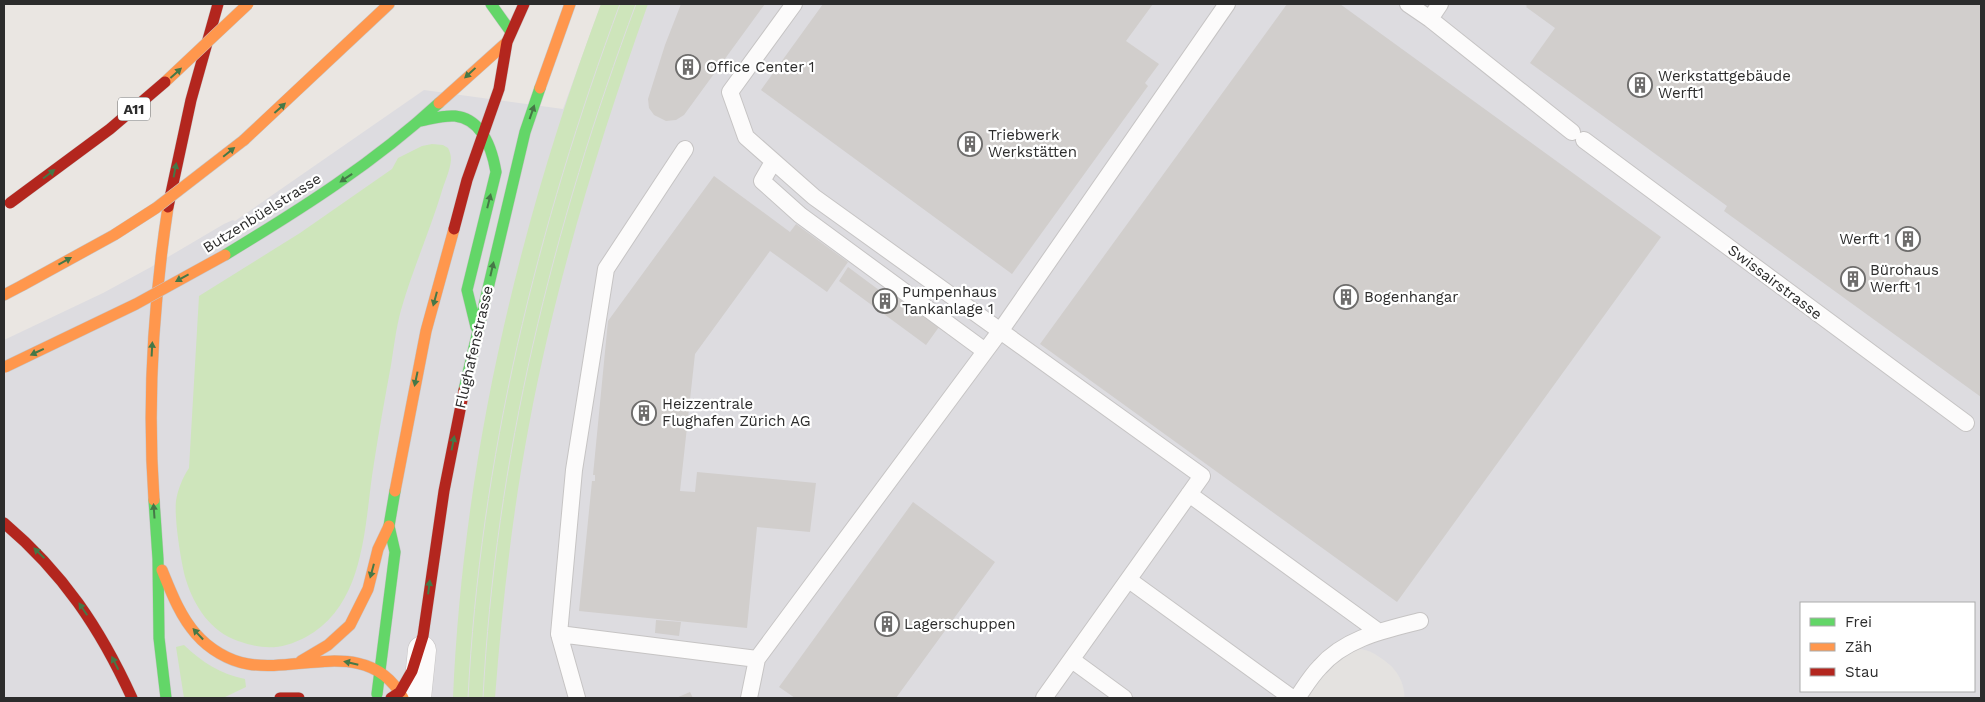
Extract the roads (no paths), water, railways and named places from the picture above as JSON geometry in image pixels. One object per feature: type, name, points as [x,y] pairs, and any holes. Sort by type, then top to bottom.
[{"type":"main road","points":[[166,698],[159,640],[158,560],[150,450],[153,323],[160,250],[187,110],[218,4]]},
{"type":"main road","name":"A11","points":[[7,205],[110,129],[177,72],[248,4]]},
{"type":"main road","points":[[4,295],[114,235],[156,208],[244,140],[390,4]]},
{"type":"main road","points":[[491,4],[509,37]]},
{"type":"main road","points":[[294,664],[328,645],[350,625],[368,588],[378,549],[390,526],[409,412],[426,331],[467,180],[499,89],[509,37],[524,4]]},
{"type":"main road","name":"Flughafenstrasse","points":[[423,636],[444,491],[458,414],[526,132],[570,4]]},
{"type":"main road","name":"Butzenbüelstrasse","points":[[4,367],[136,304],[225,255],[323,194],[395,142],[420,121],[509,37]]},
{"type":"main road","points":[[420,121],[457,116],[472,123],[482,135],[495,159],[496,172],[467,290],[477,334]]},
{"type":"main road","points":[[4,523],[43,557],[69,589],[100,636],[132,698]]},
{"type":"main road","points":[[376,698],[395,552],[390,526]]},
{"type":"main road","points":[[158,560],[170,590],[185,619],[197,635],[211,648],[229,658],[248,664],[294,664],[328,660],[346,662],[379,672],[390,680],[403,697]]},
{"type":"main road","points":[[280,698],[299,698]]},
{"type":"street","name":"Flughafenstrasse","points":[[403,697],[423,636]]},
{"type":"lane","points":[[794,4],[730,92],[746,137],[814,197],[1202,476],[1044,698]]},
{"type":"lane","points":[[749,698],[757,659],[986,351],[1227,4]]},
{"type":"lane","name":"Swissairstrasse","points":[[1408,4],[1430,19],[1578,136],[1966,424]]},
{"type":"lane","points":[[1430,19],[1440,4]]},
{"type":"lane","points":[[577,698],[559,634],[574,470],[606,269],[685,149]]},
{"type":"lane","points":[[773,162],[762,181],[793,209],[986,351]]},
{"type":"lane","points":[[1189,494],[1379,632]]},
{"type":"lane","points":[[1129,580],[1292,698]]},
{"type":"lane","points":[[1297,698],[1320,666],[1337,652],[1353,642],[1420,620]]},
{"type":"lane","points":[[559,634],[757,659]]},
{"type":"lane","points":[[1072,660],[1124,698]]},
{"type":"tram line","points":[[468,698],[475,609],[485,521],[499,433],[517,345],[563,173],[590,88],[620,4]]},
{"type":"tram line","points":[[483,698],[500,520],[515,432],[533,345],[554,258],[579,173],[606,88],[636,4]]},
{"type":"place","name":"Office Center 1","points":[[688,67]]},
{"type":"place","name":"Werkstattgebäude Werft1","points":[[1640,85]]},
{"type":"place","name":"Triebwerk Werkstätten","points":[[970,144]]},
{"type":"place","name":"Werft 1","points":[[1908,239]]},
{"type":"place","name":"Bürohaus Werft 1","points":[[1853,279]]},
{"type":"place","name":"Bogenhangar","points":[[1346,297]]},
{"type":"place","name":"Pumpenhaus Tankanlage 1","points":[[885,301]]},
{"type":"place","name":"Heizzentrale Flughafen Zürich AG","points":[[644,413]]},
{"type":"place","name":"Lagerschuppen","points":[[887,624]]}]
